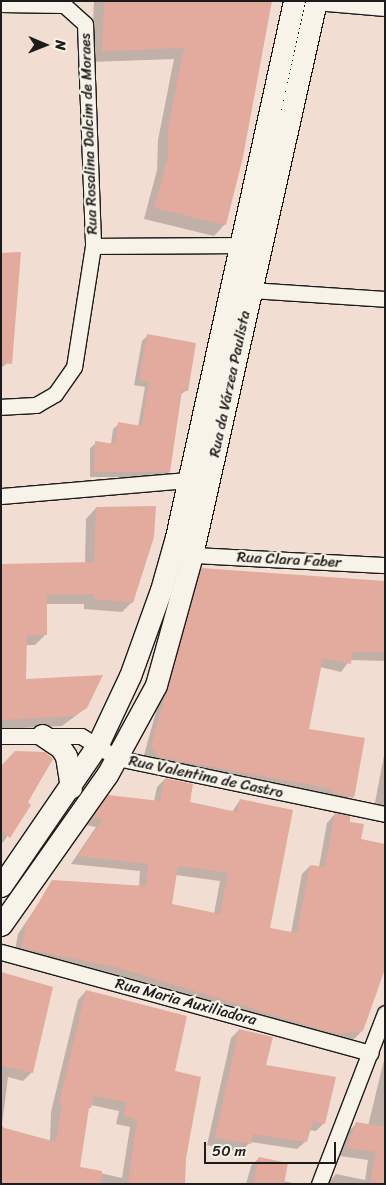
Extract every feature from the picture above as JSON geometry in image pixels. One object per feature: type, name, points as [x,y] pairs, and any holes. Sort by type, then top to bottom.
[{"type":"main road","name":"Rua da Várzea Paulista","points":[[1,886],[71,788],[97,746],[130,676],[161,590],[188,480],[294,1]]},
{"type":"main road","name":"Rua da Várzea Paulista","points":[[1,925],[78,819],[117,758],[156,685],[192,555],[315,2]]},
{"type":"main road","points":[[42,735],[60,747],[66,756],[71,788]]},
{"type":"street","points":[[315,2],[385,8]]},
{"type":"street","name":"Rua Rosalina Dalcim de Moraes","points":[[1,4],[64,5],[86,24],[93,246],[74,367],[55,394],[36,405],[1,407]]},
{"type":"street","points":[[93,246],[240,245]]},
{"type":"street","points":[[251,290],[385,299]]},
{"type":"street","points":[[1,496],[188,480]]},
{"type":"street","name":"Rua Clara Faber","points":[[192,555],[385,565]]},
{"type":"street","name":"Rua Valentina de Castro","points":[[1,736],[81,736],[117,758],[385,814]]},
{"type":"street","name":"Rua Maria Auxiliadora","points":[[1,952],[370,1053]]},
{"type":"street","points":[[319,1184],[385,1013]]},
{"type":"building","points":[[104,1],[272,1],[243,157],[226,225],[154,208],[168,158],[168,128],[184,48],[102,51]]},
{"type":"building","points":[[21,252],[12,364],[1,363],[1,253]]},
{"type":"building","points":[[147,334],[196,343],[188,391],[182,390],[170,472],[94,472],[95,441],[115,444],[118,422],[142,426],[149,382],[139,380]]},
{"type":"building","points":[[156,506],[154,537],[133,603],[94,599],[94,594],[47,595],[47,635],[27,635],[26,679],[103,675],[87,708],[74,716],[1,720],[1,564],[94,562],[96,507]]},
{"type":"building","points":[[201,568],[385,581],[385,652],[352,652],[351,664],[323,658],[309,729],[365,738],[354,798],[332,792],[332,789],[159,757],[151,746]]},
{"type":"building","points":[[15,751],[45,752],[53,759],[28,802],[31,805],[10,838],[1,830],[1,766]]},
{"type":"building","points":[[165,778],[193,784],[190,802],[237,812],[240,799],[293,810],[270,928],[297,933],[310,865],[325,867],[335,813],[350,816],[350,822],[364,824],[361,839],[385,844],[385,969],[363,1031],[340,1034],[322,1030],[119,968],[21,948],[26,924],[52,880],[146,886],[148,864],[78,856],[103,819],[92,817],[108,795],[160,801]],"holes":[[[178,866],[228,873],[220,914],[172,904]]]},
{"type":"building","points":[[1,972],[53,987],[33,1073],[1,1066]]},
{"type":"building","points":[[86,990],[187,1016],[175,1071],[201,1077],[186,1158],[185,1184],[128,1184],[137,1120],[124,1116],[126,1102],[94,1096],[91,1108],[89,1108],[80,1167],[102,1171],[101,1184],[1,1184],[1,1127],[56,1142],[62,1104],[59,1104]]},
{"type":"building","points":[[239,1029],[273,1037],[266,1065],[336,1077],[325,1124],[313,1121],[307,1142],[253,1134],[251,1144],[215,1137]]},
{"type":"building","points":[[356,1122],[385,1127],[385,1184],[370,1184],[376,1152],[347,1148]]},
{"type":"building","points":[[259,1157],[288,1163],[284,1184],[253,1184]]}]
